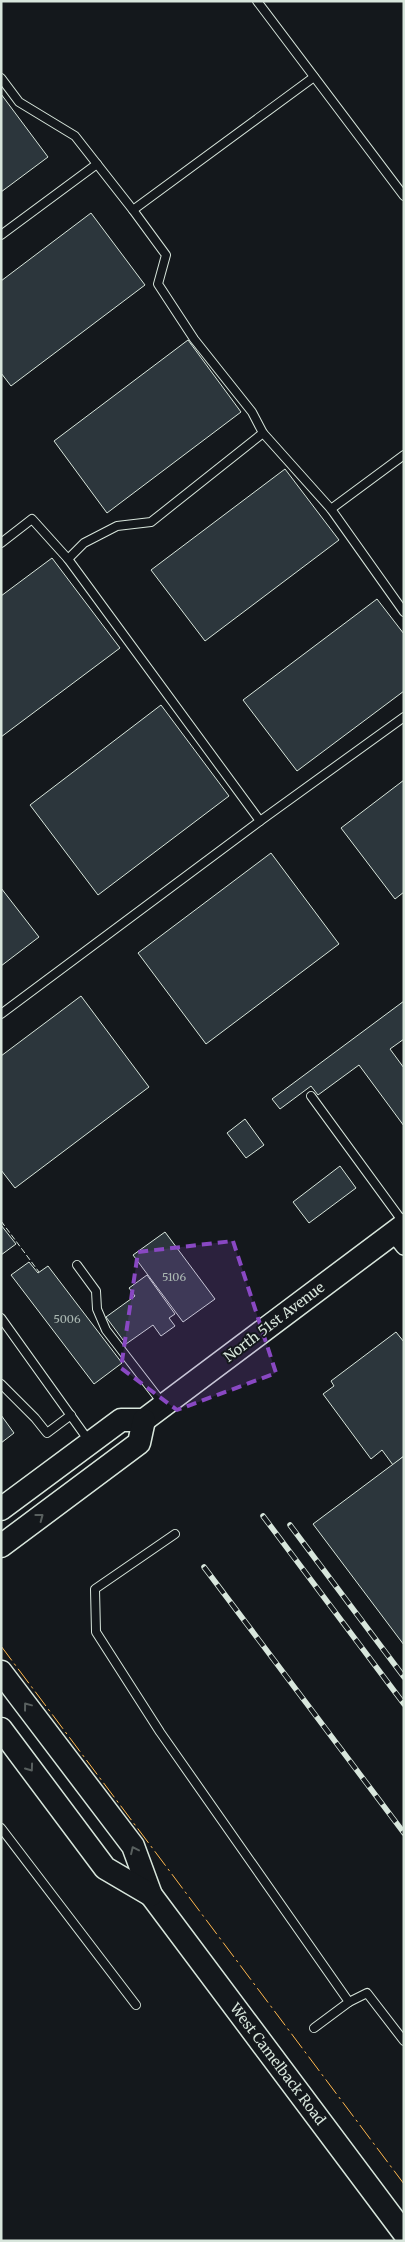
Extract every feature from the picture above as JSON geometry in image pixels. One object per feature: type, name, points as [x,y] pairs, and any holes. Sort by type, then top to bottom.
[{"type":"main road","name":"North 51st Avenue","points":[[144,1420],[401,1232]]},
{"type":"main road","points":[[1,1509],[121,1420],[144,1420],[140,1443],[1,1546]]},
{"type":"main road","name":"West Camelback Road","points":[[1,1672],[133,1846],[152,1895],[404,2232]]},
{"type":"main road","name":"West Camelback Road","points":[[1,1728],[105,1868],[152,1895]]},
{"type":"lane","points":[[258,1],[404,196]]},
{"type":"lane","points":[[133,210],[314,76]]},
{"type":"lane","points":[[1,78],[19,102],[76,136],[133,210],[166,255],[158,284],[194,339],[252,412],[263,433],[331,509],[404,612]]},
{"type":"lane","points":[[1,235],[97,164]]},
{"type":"lane","points":[[68,559],[84,543],[117,526],[152,522],[263,433]]},
{"type":"lane","points":[[331,509],[404,455]]},
{"type":"lane","points":[[1,543],[32,519],[68,559],[260,821]]},
{"type":"lane","points":[[1,1014],[260,821],[404,717]]},
{"type":"lane","points":[[311,1096],[401,1232]]},
{"type":"lane","points":[[77,1265],[96,1291],[97,1309],[106,1330],[164,1406]]},
{"type":"lane","points":[[1,1318],[90,1442]]},
{"type":"lane","points":[[1,1384],[35,1418],[47,1433],[71,1416]]},
{"type":"lane","points":[[175,1534],[95,1589],[96,1632],[160,1732],[349,2002]]},
{"type":"lane","points":[[1,1828],[136,2005]]},
{"type":"lane","points":[[314,2028],[349,2002],[367,1993],[404,2041]]},
{"type":"highlighted area","points":[[233,1241],[276,1373],[177,1410],[121,1368],[138,1252]]},
{"type":"building","points":[[1,94],[48,157],[1,192]]},
{"type":"building","points":[[91,213],[145,285],[11,386],[1,373],[1,281]]},
{"type":"building","points":[[188,340],[241,412],[107,513],[54,441]]},
{"type":"building","points":[[285,469],[339,540],[205,641],[151,570]]},
{"type":"building","points":[[52,558],[120,648],[1,737],[1,596]]},
{"type":"building","points":[[377,599],[404,634],[404,691],[297,771],[243,700]]},
{"type":"building","points":[[161,705],[229,796],[98,895],[30,805]]},
{"type":"building","points":[[404,780],[404,892],[395,899],[341,828]]},
{"type":"building","points":[[271,853],[339,944],[206,1044],[138,953]]},
{"type":"building","points":[[1,888],[39,937],[1,966]]},
{"type":"building","points":[[81,996],[149,1087],[15,1188],[1,1170],[1,1056]]},
{"type":"building","points":[[404,1001],[404,1039],[390,1049],[404,1068],[404,1126],[359,1065],[318,1095],[311,1086],[280,1109],[272,1099]]},
{"type":"building","points":[[245,1119],[264,1145],[246,1158],[227,1133]]},
{"type":"building","points":[[340,1166],[356,1188],[309,1223],[293,1202]]},
{"type":"building","points":[[1,1225],[16,1244],[1,1255]]},
{"type":"building","points":[[165,1232],[215,1299],[183,1322],[133,1255]]},
{"type":"building","points":[[29,1262],[38,1273],[48,1266],[122,1363],[94,1384],[11,1275]]},
{"type":"building","points":[[147,1275],[175,1314],[169,1318],[175,1326],[161,1336],[153,1325],[126,1344],[106,1317],[135,1296],[129,1288]]},
{"type":"building","points":[[396,1332],[404,1342],[404,1456],[393,1465],[382,1450],[371,1459],[323,1394],[334,1386],[331,1381]]},
{"type":"building","points":[[1,1415],[14,1433],[1,1443]]},
{"type":"building","points":[[404,1456],[404,1645],[313,1524]]},
{"type":"railway","points":[[263,1516],[404,1704]]},
{"type":"railway","points":[[290,1525],[404,1677]]},
{"type":"railway","points":[[204,1567],[404,1833]]},
{"type":"fence","points":[[1,1221],[39,1272]]},
{"type":"power","points":[[1,1646],[404,2184]]}]
